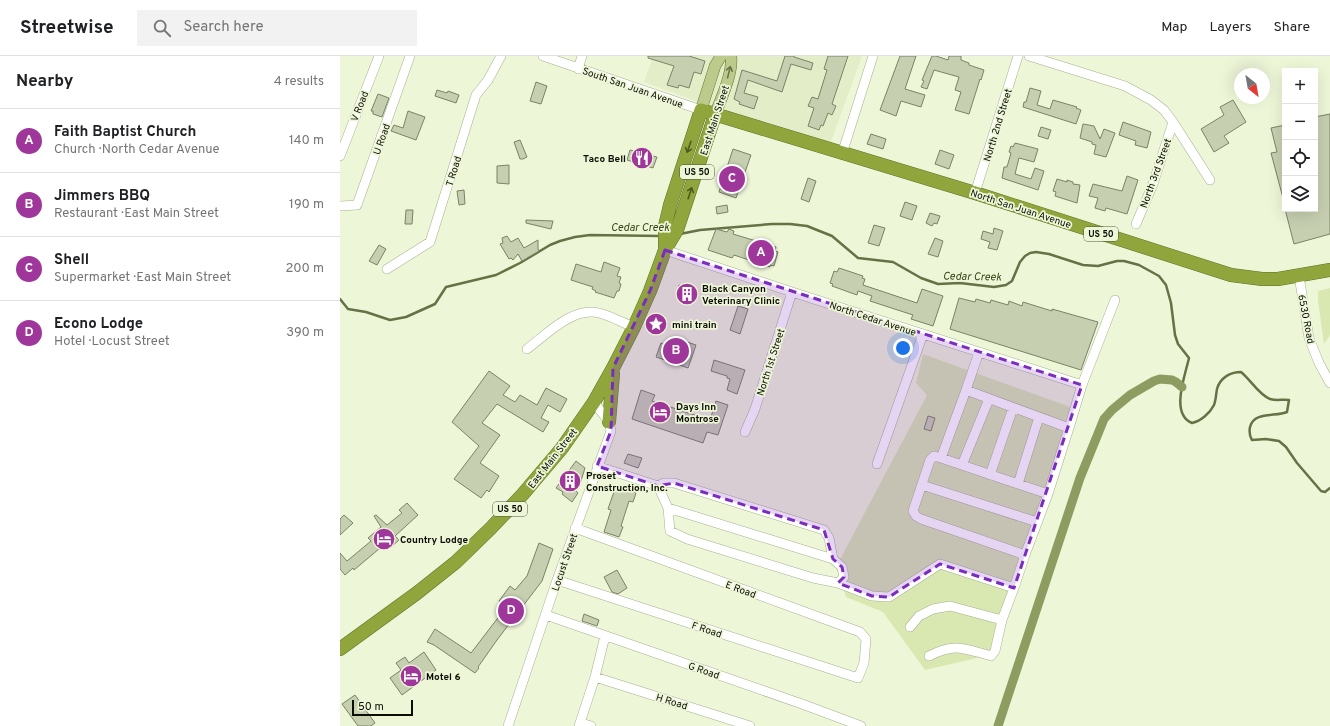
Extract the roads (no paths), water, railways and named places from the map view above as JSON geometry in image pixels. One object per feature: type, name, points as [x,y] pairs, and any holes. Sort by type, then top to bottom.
[{"type":"highway","name":"US 50","points":[[702,110],[715,115]]},
{"type":"highway","name":"East Main Street","points":[[671,228],[670,205],[702,110]]},
{"type":"highway","name":"East Main Street","points":[[340,649],[417,593],[456,562],[523,494],[562,448],[594,402],[634,327],[650,290],[665,250],[671,228],[715,115]]},
{"type":"highway","name":"North San Juan Avenue","points":[[715,115],[975,193],[1231,275],[1262,279],[1299,276],[1330,270]]},
{"type":"highway","points":[[609,422],[613,368]]},
{"type":"main road","name":"East Main Street","points":[[702,110],[715,66],[721,56]]},
{"type":"main road","name":"East Main Street","points":[[715,115],[729,74],[732,61],[731,56]]},
{"type":"street","name":"V Road","points":[[340,156],[379,56]]},
{"type":"street","name":"U Road","points":[[340,206],[357,205],[410,56]]},
{"type":"street","name":"T Road","points":[[387,269],[430,242],[476,96],[488,80],[501,56]]},
{"type":"street","name":"South San Juan Avenue","points":[[543,56],[702,110]]},
{"type":"street","points":[[578,69],[582,56]]},
{"type":"street","points":[[842,154],[873,56]]},
{"type":"street","name":"North 2nd Street","points":[[975,193],[1018,56]]},
{"type":"street","points":[[1029,56],[1125,86],[1151,100],[1164,110],[1173,122],[1210,180]]},
{"type":"street","name":"North 3rd Street","points":[[1136,224],[1153,184],[1173,122]]},
{"type":"street","name":"North Cedar Avenue","points":[[665,250],[1082,385]]},
{"type":"street","name":"6530 Road","points":[[1299,276],[1309,338],[1319,363],[1330,383]]},
{"type":"street","name":"North 1st Street","points":[[745,432],[755,409],[792,292]]},
{"type":"street","points":[[929,656],[942,649],[956,647],[991,656],[995,651],[1002,620],[1048,494],[1082,385],[1114,300]]},
{"type":"street","points":[[527,349],[571,316],[582,313],[598,312],[634,327]]},
{"type":"street","points":[[877,464],[923,334]]},
{"type":"street","points":[[941,458],[979,352]]},
{"type":"street","points":[[966,390],[1069,428]]},
{"type":"street","points":[[962,465],[989,398]]},
{"type":"street","points":[[594,402],[609,422]]},
{"type":"street","points":[[990,475],[1013,408]]},
{"type":"street","points":[[1018,484],[1040,417]]},
{"type":"street","name":"Locust Street","points":[[508,726],[575,528],[611,431],[609,422]]},
{"type":"street","points":[[1025,555],[916,516],[912,511],[930,460],[934,456],[941,458],[1048,494]]},
{"type":"street","points":[[597,466],[658,486],[664,483],[674,483],[824,530],[829,538],[833,559]]},
{"type":"street","points":[[922,485],[1038,522]]},
{"type":"street","points":[[658,486],[668,508],[670,530],[687,539],[813,578],[838,582],[872,596],[889,597],[940,564],[1014,588]]},
{"type":"street","points":[[668,508],[833,559],[842,566],[844,577],[838,582]]},
{"type":"street","name":"E Road","points":[[575,528],[860,632],[866,639],[864,663],[858,678]]},
{"type":"street","name":"F Road","points":[[557,580],[858,678]]},
{"type":"street","points":[[910,627],[919,616],[933,608],[950,606],[1002,620]]},
{"type":"street","name":"G Road","points":[[546,615],[794,701],[861,726]]},
{"type":"street","points":[[591,726],[580,724],[595,677],[605,636]]},
{"type":"street","name":"H Road","points":[[595,677],[747,726]]},
{"type":"waterway","name":"Cedar Creek","points":[[680,234],[700,230],[772,224],[807,226],[832,236],[858,258],[893,262],[921,278],[938,284],[960,283],[994,287],[1006,285],[1012,281],[1020,262],[1025,256],[1036,252],[1049,254],[1083,265],[1098,266],[1117,261],[1124,261],[1139,265],[1159,276],[1166,285],[1171,303],[1175,335],[1178,344],[1189,358],[1182,384],[1180,403],[1185,418],[1192,423],[1205,416],[1214,405],[1220,382],[1229,374],[1241,372],[1258,391],[1266,397],[1273,400],[1289,400],[1287,412],[1266,415],[1252,422],[1249,432],[1252,440],[1266,439],[1279,441],[1286,447],[1297,463],[1321,491],[1325,492],[1330,488]]},
{"type":"waterway","name":"Cedar Creek","points":[[340,299],[348,309],[366,312],[390,320],[406,317],[435,304],[446,287],[496,275],[560,241],[590,235],[661,236]]},
{"type":"waterway","points":[[998,726],[1080,478],[1104,419],[1130,395],[1154,381],[1160,379],[1172,380],[1182,387]]},
{"type":"place","name":"Taco Bell","points":[[642,158]]},
{"type":"place","name":"Shell","points":[[732,179]]},
{"type":"place","name":"Faith Baptist Church","points":[[761,253]]},
{"type":"place","name":"Black Canyon Veterinary Clinic","points":[[687,294]]},
{"type":"place","name":"mini train","points":[[656,324]]},
{"type":"place","name":"Jimmers BBQ","points":[[676,351]]},
{"type":"place","name":"Days Inn Montrose","points":[[660,412]]},
{"type":"place","name":"Proset Construction, Inc.","points":[[570,481]]},
{"type":"place","name":"Country Lodge","points":[[384,539]]},
{"type":"place","name":"Econo Lodge","points":[[511,611]]},
{"type":"place","name":"Motel 6","points":[[411,676]]}]
